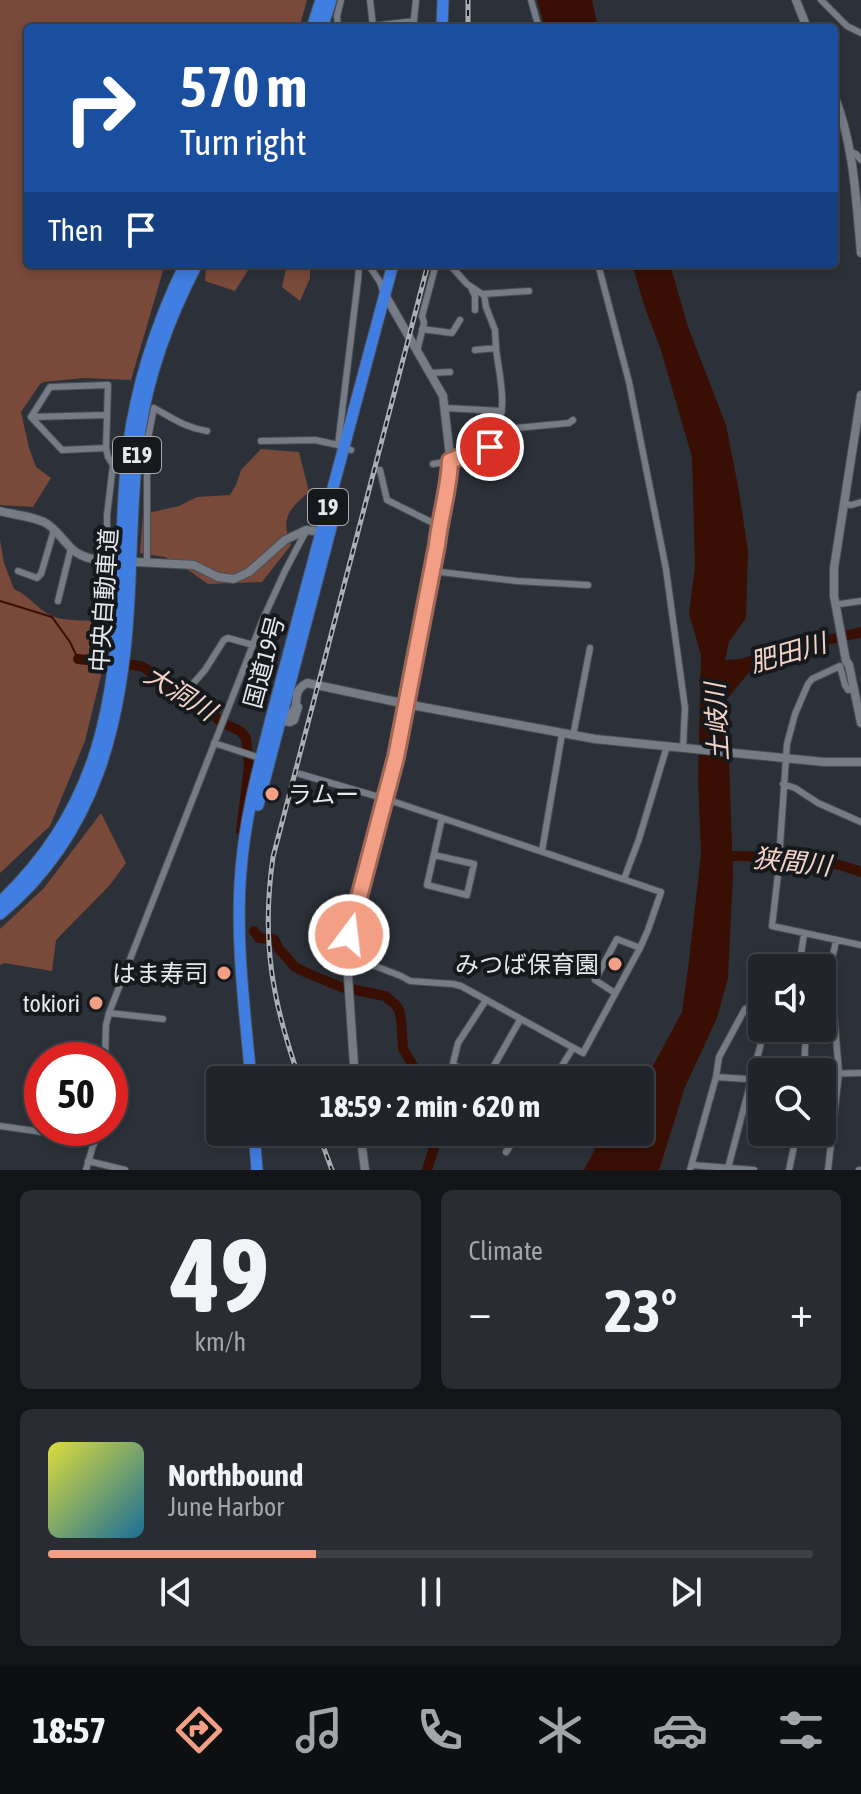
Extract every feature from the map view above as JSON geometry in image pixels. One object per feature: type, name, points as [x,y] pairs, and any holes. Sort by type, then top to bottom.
[{"type":"highway","points":[[313,24],[321,0]]},
{"type":"highway","points":[[323,24],[331,0]]},
{"type":"highway","points":[[442,24],[443,0]]},
{"type":"highway","points":[[449,24],[450,0]]},
{"type":"highway","name":"中央自動車道","points":[[120,655],[122,508],[132,421],[151,347],[183,268]]},
{"type":"highway","name":"中央自動車道","points":[[0,914],[50,862],[77,821],[98,774],[120,655],[141,428],[156,362],[195,268]]},
{"type":"highway","name":"国道19号","points":[[387,299],[392,268]]},
{"type":"highway","name":"国道19号","points":[[250,1066],[240,896],[243,845],[256,757],[277,718],[306,623],[344,448],[399,268]]},
{"type":"highway","name":"国道19号","points":[[257,1066],[247,924],[247,879],[259,800],[277,718],[325,532]]},
{"type":"highway","name":"中央自動車道","points":[[0,902],[43,856],[69,817],[109,723]]},
{"type":"highway","points":[[255,1146],[257,1170]]},
{"type":"highway","points":[[262,1146],[264,1170]]},
{"type":"main road","points":[[796,0],[805,24]]},
{"type":"main road","points":[[838,106],[851,152],[861,253]]},
{"type":"main road","points":[[354,1066],[346,946],[386,799],[432,571],[450,461],[445,408],[439,386],[387,299]]},
{"type":"main road","points":[[861,395],[835,560],[834,587],[861,723]]},
{"type":"main road","points":[[0,511],[46,523],[84,557],[115,561]]},
{"type":"main road","points":[[136,562],[194,565],[218,577],[234,579],[249,572],[285,540],[306,530],[325,532]]},
{"type":"main road","points":[[306,623],[299,675],[307,683],[317,686],[573,736],[824,762],[861,762]]},
{"type":"main road","points":[[277,718],[291,713],[299,687],[307,683]]},
{"type":"main road","points":[[277,718],[290,722],[294,720],[303,690],[317,686]]},
{"type":"main road","points":[[362,1146],[365,1170]]},
{"type":"street","points":[[338,24],[341,0]]},
{"type":"street","points":[[370,0],[373,24]]},
{"type":"street","points":[[414,24],[416,0]]},
{"type":"street","points":[[531,0],[538,24]]},
{"type":"street","points":[[821,0],[847,26],[861,33]]},
{"type":"street","points":[[851,152],[861,160]]},
{"type":"street","points":[[261,441],[315,440],[344,448],[359,268]]},
{"type":"street","points":[[371,268],[387,299]]},
{"type":"street","points":[[417,351],[424,323],[422,316],[435,268]]},
{"type":"street","points":[[453,268],[477,292],[529,291]]},
{"type":"street","points":[[599,268],[631,393],[666,569],[685,708],[687,748]]},
{"type":"street","points":[[469,286],[475,296],[475,310]]},
{"type":"street","points":[[480,446],[481,438],[494,431],[502,411],[495,330],[484,294]]},
{"type":"street","points":[[422,329],[452,333],[460,320]]},
{"type":"street","points":[[475,350],[496,348]]},
{"type":"street","points":[[430,373],[450,372]]},
{"type":"street","points":[[31,417],[50,387],[108,385],[106,448],[113,465],[107,544],[95,560]]},
{"type":"street","points":[[147,563],[147,443],[154,408],[183,425],[207,431]]},
{"type":"street","points":[[445,408],[502,411]]},
{"type":"street","points":[[31,417],[107,415]]},
{"type":"street","points":[[31,417],[62,450],[106,448]]},
{"type":"street","points":[[433,464],[450,461],[480,446],[502,451],[505,429],[569,423],[573,420]]},
{"type":"street","points":[[378,470],[387,500],[439,526]]},
{"type":"street","points":[[843,504],[861,502]]},
{"type":"street","points":[[18,571],[37,578],[41,574],[54,530]]},
{"type":"street","points":[[106,1042],[109,1013],[214,743],[253,645],[306,530]]},
{"type":"street","points":[[58,601],[71,548]]},
{"type":"street","points":[[432,571],[588,585]]},
{"type":"street","points":[[838,607],[861,601]]},
{"type":"street","points":[[190,694],[190,687],[224,640],[228,638],[253,645]]},
{"type":"street","points":[[573,736],[590,648]]},
{"type":"street","points":[[849,665],[861,671]]},
{"type":"street","points":[[853,689],[848,690],[845,685],[840,666],[812,679],[795,714],[785,757],[772,926],[861,945]]},
{"type":"street","points":[[542,851],[562,734]]},
{"type":"street","points":[[214,743],[256,757]]},
{"type":"street","points":[[624,879],[667,746]]},
{"type":"street","points":[[300,774],[386,799],[661,892],[640,948],[583,1053],[453,984],[410,981],[375,966],[347,961]]},
{"type":"street","points":[[783,784],[861,822]]},
{"type":"street","points":[[434,855],[474,864],[467,895],[427,885],[442,818]]},
{"type":"street","points":[[801,954],[804,934]]},
{"type":"street","points":[[615,993],[595,980],[617,939],[640,948]]},
{"type":"street","points":[[833,954],[836,941]]},
{"type":"street","points":[[453,1065],[458,1043],[486,1000]]},
{"type":"street","points":[[748,1008],[719,1057],[691,1168],[754,1170]]},
{"type":"street","points":[[109,1013],[163,1019]]},
{"type":"street","points":[[494,1066],[520,1020]]},
{"type":"street","points":[[828,1170],[839,1073],[836,1040]]},
{"type":"street","points":[[562,1066],[573,1048]]},
{"type":"street","points":[[836,1073],[861,1073]]},
{"type":"street","points":[[716,1077],[748,1080]]},
{"type":"street","points":[[728,1168],[748,1095]]},
{"type":"street","points":[[0,1126],[24,1129]]},
{"type":"street","points":[[86,1170],[93,1146]]},
{"type":"street","points":[[506,1152],[510,1146]]},
{"type":"street","points":[[789,1170],[794,1146]]},
{"type":"street","points":[[88,1161],[125,1170]]},
{"type":"shaded area","points":[[0,0],[307,0],[300,24],[24,24],[24,268],[164,268],[131,380],[83,378],[40,384],[21,412],[36,467],[51,478],[33,507],[0,505]]},
{"type":"shaded area","points":[[206,268],[249,268],[235,291],[205,281]]},
{"type":"shaded area","points":[[286,268],[310,268],[310,278],[300,301],[282,287]]},
{"type":"shaded area","points":[[261,449],[299,452],[309,492],[288,515],[286,528],[291,545],[262,582],[208,584],[165,557],[140,553],[143,514],[179,506],[197,497],[230,495],[241,470]]},
{"type":"shaded area","points":[[0,540],[4,563],[14,589],[55,617],[107,621],[107,651],[85,741],[50,826],[0,873]]},
{"type":"shaded area","points":[[101,813],[126,863],[109,886],[56,940],[52,971],[4,963],[0,965],[0,929],[44,888]]},
{"type":"water","points":[[537,0],[592,0],[597,24],[544,24]]},
{"type":"water","name":"土岐川","points":[[633,268],[671,268],[688,327],[726,425],[748,551],[746,618],[729,642],[725,660],[741,659],[795,641],[799,656],[751,670],[727,699],[733,874],[728,978],[717,1018],[685,1087],[659,1170],[584,1170],[597,1146],[654,1146],[653,1066],[682,1012],[701,854],[698,779],[701,655],[689,614],[695,567],[692,457]]},
{"type":"waterway","name":"大洞川","points":[[0,601],[52,617],[78,659]]},
{"type":"waterway","name":"肥田川","points":[[787,655],[823,641],[861,632]]},
{"type":"waterway","name":"大洞川","points":[[78,659],[141,666],[161,682],[192,695],[221,722],[240,731],[246,738],[249,766],[241,831]]},
{"type":"waterway","name":"狭間川","points":[[723,856],[817,861],[861,872]]},
{"type":"waterway","name":"大洞川","points":[[254,931],[259,938],[274,939],[295,967],[341,987],[385,996],[395,1004],[401,1019],[403,1049],[413,1066]]},
{"type":"waterway","name":"大洞川","points":[[427,1170],[434,1146]]},
{"type":"railway","points":[[468,0],[468,24]]},
{"type":"railway","points":[[295,1066],[276,997],[269,943],[273,857],[427,268]]},
{"type":"railway","points":[[323,1146],[332,1170]]},
{"type":"place","name":"ラムー","points":[[272,794]]},
{"type":"place","name":"みつば保育園","points":[[615,964]]},
{"type":"place","name":"はま寿司","points":[[224,973]]},
{"type":"place","name":"tokiori","points":[[96,1003]]},
{"type":"route","points":[[349,935],[396,757],[450,461],[476,447],[490,447]]}]
